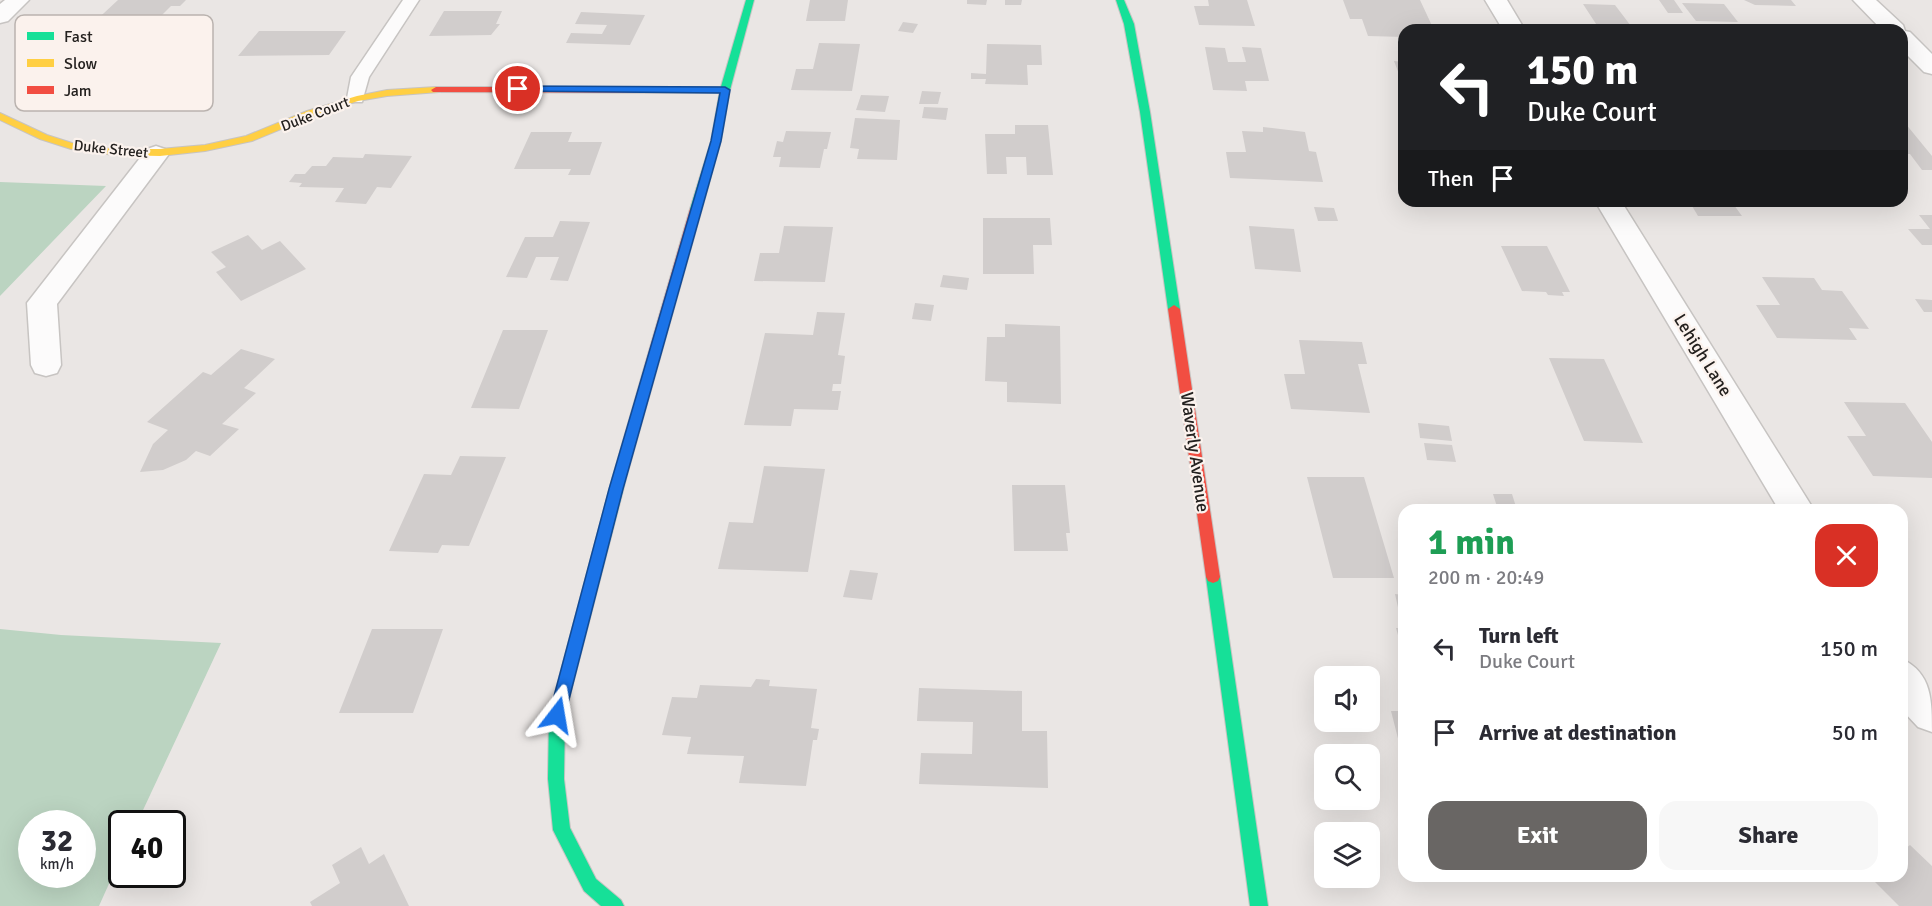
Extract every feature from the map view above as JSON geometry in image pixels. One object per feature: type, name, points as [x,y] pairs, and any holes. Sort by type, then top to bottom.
[{"type":"street","points":[[0,16],[18,0]]},
{"type":"street","points":[[615,906],[590,885],[562,830],[556,779],[557,715],[616,489],[716,141],[725,90],[750,0]]},
{"type":"street","name":"Waverly Avenue","points":[[1120,0],[1129,24],[1145,112],[1259,906]]},
{"type":"street","points":[[1496,0],[1510,24]]},
{"type":"street","points":[[1864,0],[1889,24]]},
{"type":"street","points":[[1908,43],[1932,67]]},
{"type":"street","name":"Duke Court","points":[[156,154],[249,139],[311,113],[356,98],[397,90],[725,90]]},
{"type":"street","name":"Duke Street","points":[[0,116],[46,138],[72,146],[110,152],[156,154]]},
{"type":"street","points":[[46,364],[42,303],[156,154]]},
{"type":"street","name":"Lehigh Lane","points":[[1612,207],[1793,504]]},
{"type":"street","points":[[1908,686],[1932,714]]},
{"type":"lane","points":[[356,98],[360,77],[411,0]]},
{"type":"green space","points":[[0,182],[106,186],[0,296]]},
{"type":"green space","points":[[0,629],[61,635],[221,643],[143,810],[108,810],[108,886],[99,906],[0,906]]},
{"type":"building","points":[[118,0],[186,0],[180,6],[171,6],[162,15],[102,15]]},
{"type":"building","points":[[810,0],[848,0],[845,21],[806,21]]},
{"type":"building","points":[[967,0],[987,0],[986,5],[967,4]]},
{"type":"building","points":[[1005,0],[1022,0],[1021,5],[1005,5]]},
{"type":"building","points":[[1208,0],[1247,0],[1255,26],[1199,25],[1194,6],[1209,6]]},
{"type":"building","points":[[1343,0],[1420,0],[1431,24],[1398,24],[1398,37],[1368,36],[1362,19],[1350,19]]},
{"type":"building","points":[[1659,0],[1674,0],[1683,13],[1668,13]]},
{"type":"building","points":[[1744,0],[1791,0],[1796,6],[1755,5]]},
{"type":"building","points":[[1682,3],[1724,4],[1738,22],[1696,21]]},
{"type":"building","points":[[1583,4],[1615,5],[1629,24],[1596,24]]},
{"type":"building","points":[[444,11],[502,11],[496,24],[500,24],[491,35],[429,36]]},
{"type":"building","points":[[581,12],[645,15],[630,45],[566,43],[571,33],[602,34],[607,25],[575,24]]},
{"type":"building","points":[[903,22],[918,24],[913,33],[898,31]]},
{"type":"building","points":[[259,31],[346,31],[329,55],[238,56]]},
{"type":"building","points":[[819,43],[860,44],[852,91],[791,90],[796,69],[813,69]]},
{"type":"building","points":[[987,44],[1041,45],[1042,65],[1027,65],[1028,85],[985,84],[986,79],[971,79],[971,73],[986,74]]},
{"type":"building","points":[[1205,47],[1225,48],[1228,62],[1246,62],[1242,47],[1261,48],[1269,81],[1245,81],[1247,91],[1213,90]]},
{"type":"building","points":[[922,91],[941,92],[938,104],[919,104]]},
{"type":"building","points":[[861,95],[889,96],[885,112],[856,110]]},
{"type":"building","points":[[924,107],[948,108],[946,120],[922,118]]},
{"type":"building","points":[[855,118],[900,120],[897,160],[857,159],[859,149],[850,148]]},
{"type":"building","points":[[1015,125],[1048,125],[1053,175],[1027,175],[1026,157],[1006,157],[1007,174],[987,174],[985,134],[1015,134]]},
{"type":"building","points":[[1263,127],[1305,132],[1309,151],[1316,152],[1323,182],[1230,178],[1226,152],[1246,152],[1242,131],[1263,132]]},
{"type":"building","points":[[1908,127],[1932,156],[1932,170],[1922,170],[1908,154]]},
{"type":"building","points":[[786,131],[831,132],[820,168],[779,167],[781,157],[773,157],[777,141],[783,142]]},
{"type":"building","points":[[531,132],[572,132],[568,142],[602,142],[590,175],[568,175],[571,169],[514,169]]},
{"type":"building","points":[[365,154],[412,156],[391,188],[377,187],[366,204],[335,202],[344,188],[299,187],[302,183],[289,182],[295,174],[305,174],[312,166],[326,166],[333,157],[363,158]]},
{"type":"building","points":[[1314,207],[1334,208],[1338,221],[1318,221]]},
{"type":"building","points":[[1693,207],[1735,207],[1742,216],[1698,216]]},
{"type":"building","points":[[1919,215],[1932,215],[1932,245],[1922,245],[1908,229],[1930,229]]},
{"type":"building","points":[[983,218],[1050,218],[1052,245],[1033,245],[1034,274],[983,274]]},
{"type":"building","points":[[560,221],[590,222],[568,281],[550,280],[559,257],[536,257],[527,278],[506,277],[525,237],[553,237]]},
{"type":"building","points":[[784,226],[833,227],[825,282],[754,281],[760,253],[779,253]]},
{"type":"building","points":[[1249,226],[1294,229],[1301,272],[1255,269]]},
{"type":"building","points":[[248,235],[262,250],[280,241],[306,269],[241,301],[216,272],[226,267],[211,252]]},
{"type":"building","points":[[1501,246],[1547,246],[1570,292],[1562,292],[1564,296],[1548,295],[1546,292],[1522,291]]},
{"type":"building","points":[[943,275],[969,278],[967,290],[940,287]]},
{"type":"building","points":[[1762,277],[1814,278],[1822,290],[1842,291],[1869,329],[1849,328],[1857,340],[1777,338],[1756,305],[1780,305]]},
{"type":"building","points":[[1915,299],[1932,300],[1932,312],[1924,312]]},
{"type":"building","points":[[915,303],[934,305],[931,321],[912,319]]},
{"type":"building","points":[[817,312],[845,313],[838,355],[845,356],[841,384],[833,384],[832,391],[841,391],[838,410],[794,409],[791,426],[744,425],[765,333],[813,335]]},
{"type":"building","points":[[1005,324],[1060,326],[1061,404],[1007,402],[1007,382],[985,381],[987,337],[1005,337]]},
{"type":"building","points":[[503,330],[548,330],[519,409],[471,408]]},
{"type":"building","points":[[1299,340],[1362,342],[1367,364],[1358,364],[1370,413],[1291,409],[1284,374],[1305,374]]},
{"type":"building","points":[[241,349],[275,359],[244,388],[256,393],[222,424],[239,429],[210,456],[196,451],[186,460],[163,470],[140,472],[153,444],[168,430],[147,422],[203,372],[211,375]]},
{"type":"building","points":[[1549,358],[1604,359],[1643,443],[1584,441]]},
{"type":"building","points":[[1844,402],[1905,403],[1932,442],[1932,478],[1873,476],[1847,436],[1866,436]]},
{"type":"building","points":[[1418,423],[1449,426],[1452,441],[1420,438]]},
{"type":"building","points":[[1424,443],[1452,445],[1456,462],[1427,460]]},
{"type":"building","points":[[460,456],[506,457],[469,546],[442,545],[438,553],[389,551],[424,474],[451,475]]},
{"type":"building","points":[[764,466],[825,469],[808,572],[718,569],[729,522],[753,523]]},
{"type":"building","points":[[1307,477],[1364,477],[1394,578],[1333,578]]},
{"type":"building","points":[[1012,485],[1065,485],[1070,533],[1066,533],[1068,551],[1014,551]]},
{"type":"building","points":[[1493,494],[1512,494],[1515,504],[1496,504]]},
{"type":"building","points":[[850,570],[878,573],[872,600],[843,597]]},
{"type":"building","points":[[372,629],[443,629],[413,713],[339,713]]},
{"type":"building","points":[[756,679],[770,680],[769,686],[817,689],[811,728],[819,729],[817,740],[813,740],[806,786],[739,783],[744,756],[687,754],[691,737],[662,735],[672,697],[697,698],[700,685],[751,687]]},
{"type":"building","points":[[919,688],[1022,691],[1022,731],[1047,731],[1048,788],[919,784],[921,753],[972,754],[973,722],[917,721]]},
{"type":"building","points":[[1391,711],[1398,711],[1398,738]]},
{"type":"building","points":[[1910,845],[1932,866],[1932,906],[1899,906],[1875,882],[1908,882],[1908,846]]},
{"type":"building","points":[[361,847],[369,864],[384,854],[409,906],[312,906],[310,902],[340,883],[332,865]]},
{"type":"traffic: fast","points":[[696,209],[716,141],[725,90],[750,0]]},
{"type":"traffic: fast","points":[[1120,0],[1129,24],[1145,112],[1174,309]]},
{"type":"traffic: fast","points":[[615,906],[590,885],[562,830],[556,779],[557,715],[619,479]]},
{"type":"traffic: fast","points":[[1213,577],[1259,906]]},
{"type":"traffic: slow","points":[[0,116],[44,137],[71,146],[114,152],[160,153],[205,148],[248,139],[311,113],[357,99],[403,91],[436,90]]},
{"type":"traffic: jam","points":[[436,90],[725,90]]},
{"type":"traffic: jam","points":[[619,479],[696,209]]},
{"type":"traffic: jam","points":[[1174,309],[1213,577]]},
{"type":"route","points":[[518,89],[725,90],[716,141],[616,489],[557,715]]}]
